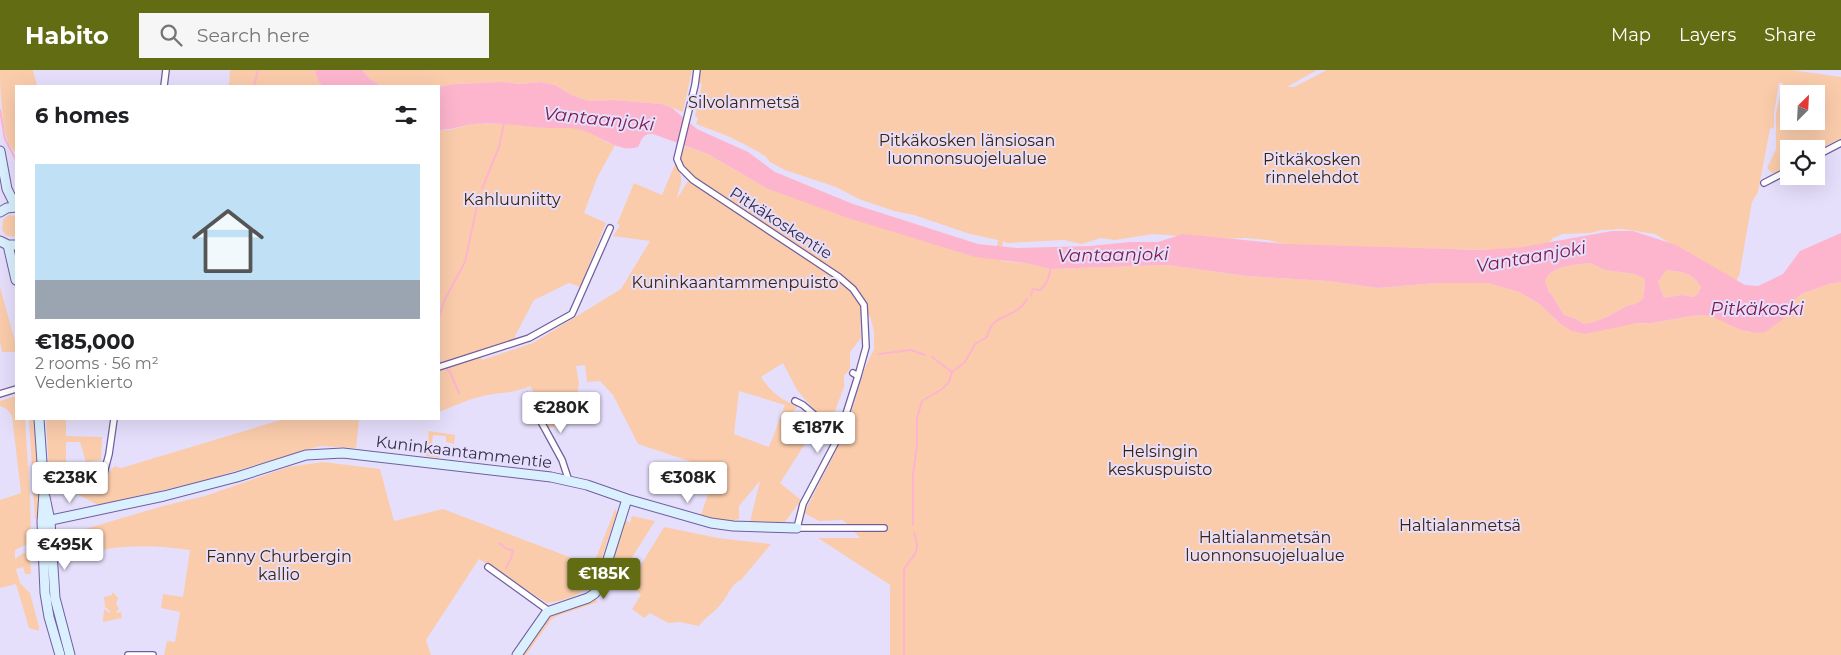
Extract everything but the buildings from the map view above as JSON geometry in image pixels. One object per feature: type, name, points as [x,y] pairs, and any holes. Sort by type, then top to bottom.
[{"type":"street","points":[[164,85],[166,70]]},
{"type":"street","name":"Pitkäkoskentie","points":[[697,70],[680,148],[678,162],[681,168],[693,180],[839,277],[853,289],[864,305],[866,329],[865,356],[856,375],[839,436],[803,504],[797,528]]},
{"type":"street","points":[[1825,151],[1841,143]]},
{"type":"street","points":[[0,151],[7,189],[15,205]]},
{"type":"street","points":[[1764,183],[1780,175]]},
{"type":"street","points":[[0,212],[7,208],[15,207]]},
{"type":"street","points":[[440,368],[529,338],[572,314],[610,228]]},
{"type":"street","points":[[5,243],[15,277]]},
{"type":"street","points":[[0,394],[15,389]]},
{"type":"street","points":[[525,396],[562,460],[569,480]]},
{"type":"street","points":[[795,401],[839,436]]},
{"type":"street","points":[[39,420],[44,493],[48,502],[45,594],[49,617],[60,655]]},
{"type":"street","points":[[104,473],[114,420]]},
{"type":"street","name":"Kuninkaantammentie","points":[[46,521],[164,496],[314,454],[357,454],[569,480],[711,523],[733,526],[797,528],[884,528]]},
{"type":"street","points":[[517,655],[549,611],[588,598],[599,588],[627,499]]},
{"type":"street","points":[[46,521],[55,598],[70,655]]},
{"type":"street","points":[[488,567],[549,611]]},
{"type":"street","points":[[128,655],[153,655]]},
{"type":"green space","points":[[0,70],[33,70],[37,85],[15,85],[15,153],[7,137],[1,97]]},
{"type":"green space","points":[[230,70],[315,70],[321,85],[229,85]]},
{"type":"green space","name":"Silvolanmetsä","points":[[362,70],[692,70],[683,112],[662,104],[614,100],[588,101],[572,95],[555,85],[540,82],[520,84],[504,82],[454,84],[440,87],[440,85],[379,85],[370,79]]},
{"type":"green space","points":[[701,70],[1317,70],[1287,87],[1294,87],[1327,70],[1792,70],[1841,77],[1841,138],[1825,146],[1825,140],[1780,140],[1780,171],[1772,173],[1767,168],[1776,149],[1776,113],[1780,96],[1780,130],[1825,130],[1825,85],[1783,85],[1783,83],[1779,83],[1774,113],[1774,127],[1770,129],[1758,192],[1752,202],[1736,285],[1655,234],[1623,229],[1563,234],[1553,238],[1548,244],[1497,250],[1291,246],[1268,240],[1244,238],[1218,239],[1153,234],[1115,240],[1101,238],[1082,244],[1064,240],[1007,243],[1003,241],[1001,261],[1025,263],[1050,269],[1168,265],[1246,276],[1328,281],[1378,288],[1438,283],[1489,283],[1519,292],[1538,303],[1562,325],[1652,323],[1702,315],[1711,316],[1749,332],[1801,294],[1829,284],[1841,282],[1841,655],[890,655],[890,585],[818,538],[860,538],[843,520],[819,521],[804,513],[844,435],[865,368],[874,349],[874,331],[870,316],[860,316],[861,338],[850,352],[850,368],[844,375],[844,387],[832,419],[828,422],[824,421],[797,390],[783,363],[761,377],[777,395],[798,406],[789,416],[787,422],[808,439],[780,483],[801,500],[785,522],[750,522],[760,481],[739,506],[739,519],[727,522],[700,518],[716,470],[638,444],[613,395],[600,381],[587,382],[585,365],[576,366],[579,383],[575,410],[555,413],[560,424],[549,428],[535,405],[532,396],[533,391],[530,386],[515,391],[475,398],[440,412],[440,370],[481,357],[482,360],[533,343],[621,289],[650,241],[613,236],[620,225],[617,224],[634,183],[662,195],[675,164],[681,179],[677,199],[691,176],[681,162],[685,146],[708,154],[768,189],[995,259],[998,240],[970,234],[914,215],[894,211],[859,199],[836,187],[785,170],[770,162],[757,151],[730,137],[696,124],[698,118],[695,116],[702,84],[699,83]],"holes":[[[739,391],[785,405],[769,447],[734,434]]]},
{"type":"green space","name":"Kahluuniitty","points":[[472,124],[575,128],[590,132],[615,145],[597,178],[584,213],[606,223],[580,287],[569,283],[534,300],[515,336],[515,340],[440,365],[440,130],[449,130]]},
{"type":"green space","points":[[9,215],[15,216],[15,237],[6,235],[2,230],[3,220]]},
{"type":"green space","points":[[1590,263],[1605,270],[1635,274],[1644,278],[1643,299],[1590,323],[1584,324],[1564,315],[1549,293],[1545,280],[1553,271],[1571,265]]},
{"type":"green space","points":[[1665,270],[1681,272],[1694,278],[1701,287],[1698,294],[1693,297],[1681,295],[1664,298],[1658,282]]},
{"type":"green space","points":[[0,287],[15,341],[15,352],[2,352],[0,342]]},
{"type":"green space","points":[[15,396],[15,420],[25,420],[31,542],[15,550],[15,559],[23,553],[30,555],[31,574],[25,574],[23,567],[16,569],[20,583],[30,593],[39,631],[29,628],[16,584],[0,588],[0,500],[21,493],[12,416],[7,409],[0,406],[0,401]]},
{"type":"green space","points":[[29,420],[35,420],[40,487],[39,519],[35,519]]},
{"type":"green space","points":[[46,420],[66,420],[66,436],[102,437],[101,460],[86,462],[80,442],[66,442],[66,479],[68,484],[111,471],[114,466],[121,468],[281,420],[359,420],[356,448],[320,446],[195,483],[98,505],[70,490],[67,485],[50,490]]},
{"type":"green space","points":[[429,431],[455,435],[454,444],[446,442],[446,436],[433,435],[431,452],[440,453],[439,458],[426,456]]},
{"type":"green space","name":"Fanny Churbergin kallio","points":[[323,462],[380,469],[394,521],[443,509],[593,566],[615,509],[617,513],[593,584],[577,594],[559,601],[547,603],[479,559],[426,640],[431,655],[164,655],[167,641],[175,642],[180,612],[161,608],[163,594],[183,597],[190,550],[142,546],[111,548],[80,555],[64,561],[63,537],[163,506],[205,496],[288,467]]},
{"type":"green space","points":[[632,516],[655,521],[607,594],[603,591],[624,520],[629,522],[628,528]]},
{"type":"green space","points":[[664,527],[718,538],[771,544],[741,580],[732,587],[718,607],[699,626],[680,622],[668,623],[650,613],[644,618],[632,609],[641,595],[629,585]]},
{"type":"green space","points":[[112,593],[118,598],[116,604],[119,608],[116,613],[121,612],[122,618],[103,622],[104,609],[110,613],[105,607],[104,597],[112,595]]},
{"type":"green space","points":[[596,598],[598,602],[557,616],[551,620],[526,655],[522,655],[552,615]]},
{"type":"water","points":[[315,70],[362,70],[370,79],[379,85],[321,85]]},
{"type":"water","name":"Pitkäkoski","points":[[504,82],[520,84],[540,82],[555,85],[572,95],[588,101],[614,100],[662,104],[672,108],[697,129],[748,152],[775,172],[853,204],[978,244],[1017,248],[1090,246],[1130,242],[1158,242],[1183,234],[1285,244],[1483,250],[1523,247],[1612,231],[1633,231],[1676,245],[1745,285],[1758,286],[1783,274],[1800,251],[1841,233],[1841,282],[1829,284],[1801,294],[1793,301],[1782,320],[1765,332],[1757,333],[1741,330],[1711,316],[1702,315],[1652,323],[1637,323],[1585,334],[1572,331],[1562,325],[1538,303],[1519,292],[1488,283],[1438,283],[1378,288],[1328,281],[1246,276],[1168,265],[1050,269],[1025,263],[975,257],[848,218],[768,189],[708,154],[653,134],[645,136],[638,147],[623,148],[573,128],[473,124],[440,130],[440,87],[454,84]],"holes":[[[1590,263],[1605,270],[1635,274],[1644,278],[1643,299],[1590,323],[1584,324],[1564,315],[1549,293],[1545,280],[1549,275],[1553,271],[1571,265]],[[1666,270],[1682,272],[1698,282],[1701,287],[1698,294],[1693,297],[1681,295],[1664,298],[1658,282]]]},
{"type":"waterway","points":[[254,85],[258,70]]},
{"type":"waterway","points":[[0,110],[5,139],[15,158]]},
{"type":"waterway","points":[[482,189],[499,147],[504,123]]},
{"type":"waterway","points":[[440,314],[444,301],[465,262],[479,196]]},
{"type":"waterway","name":"Vantaanjoki","points":[[1031,295],[1033,289],[1040,290],[1045,285],[1051,267]]},
{"type":"waterway","points":[[913,525],[913,475],[917,445],[917,418],[922,401],[942,389],[949,382],[952,372],[965,362],[975,344],[987,337],[993,323],[1017,310],[1027,299]]},
{"type":"waterway","points":[[879,354],[911,350],[925,355]]},
{"type":"waterway","points":[[932,357],[952,372]]},
{"type":"waterway","points":[[440,360],[442,364]]},
{"type":"waterway","points":[[446,368],[450,372],[459,393]]},
{"type":"waterway","points":[[904,655],[904,570],[917,549],[914,533]]},
{"type":"waterway","points":[[499,543],[507,549],[513,550],[506,568]]},
{"type":"park label","name":"Pitkäkosken länsiosan luonnonsuojelualue","points":[[967,149]]},
{"type":"park label","name":"Pitkäkosken rinnelehdot","points":[[1312,168]]},
{"type":"park label","name":"Kuninkaantammenpuisto","points":[[735,282]]},
{"type":"park label","name":"Helsingin keskuspuisto","points":[[1160,460]]},
{"type":"park label","name":"Haltialanmetsä","points":[[1460,525]]},
{"type":"park label","name":"Haltialanmetsän luonnonsuojelualue","points":[[1265,546]]}]
